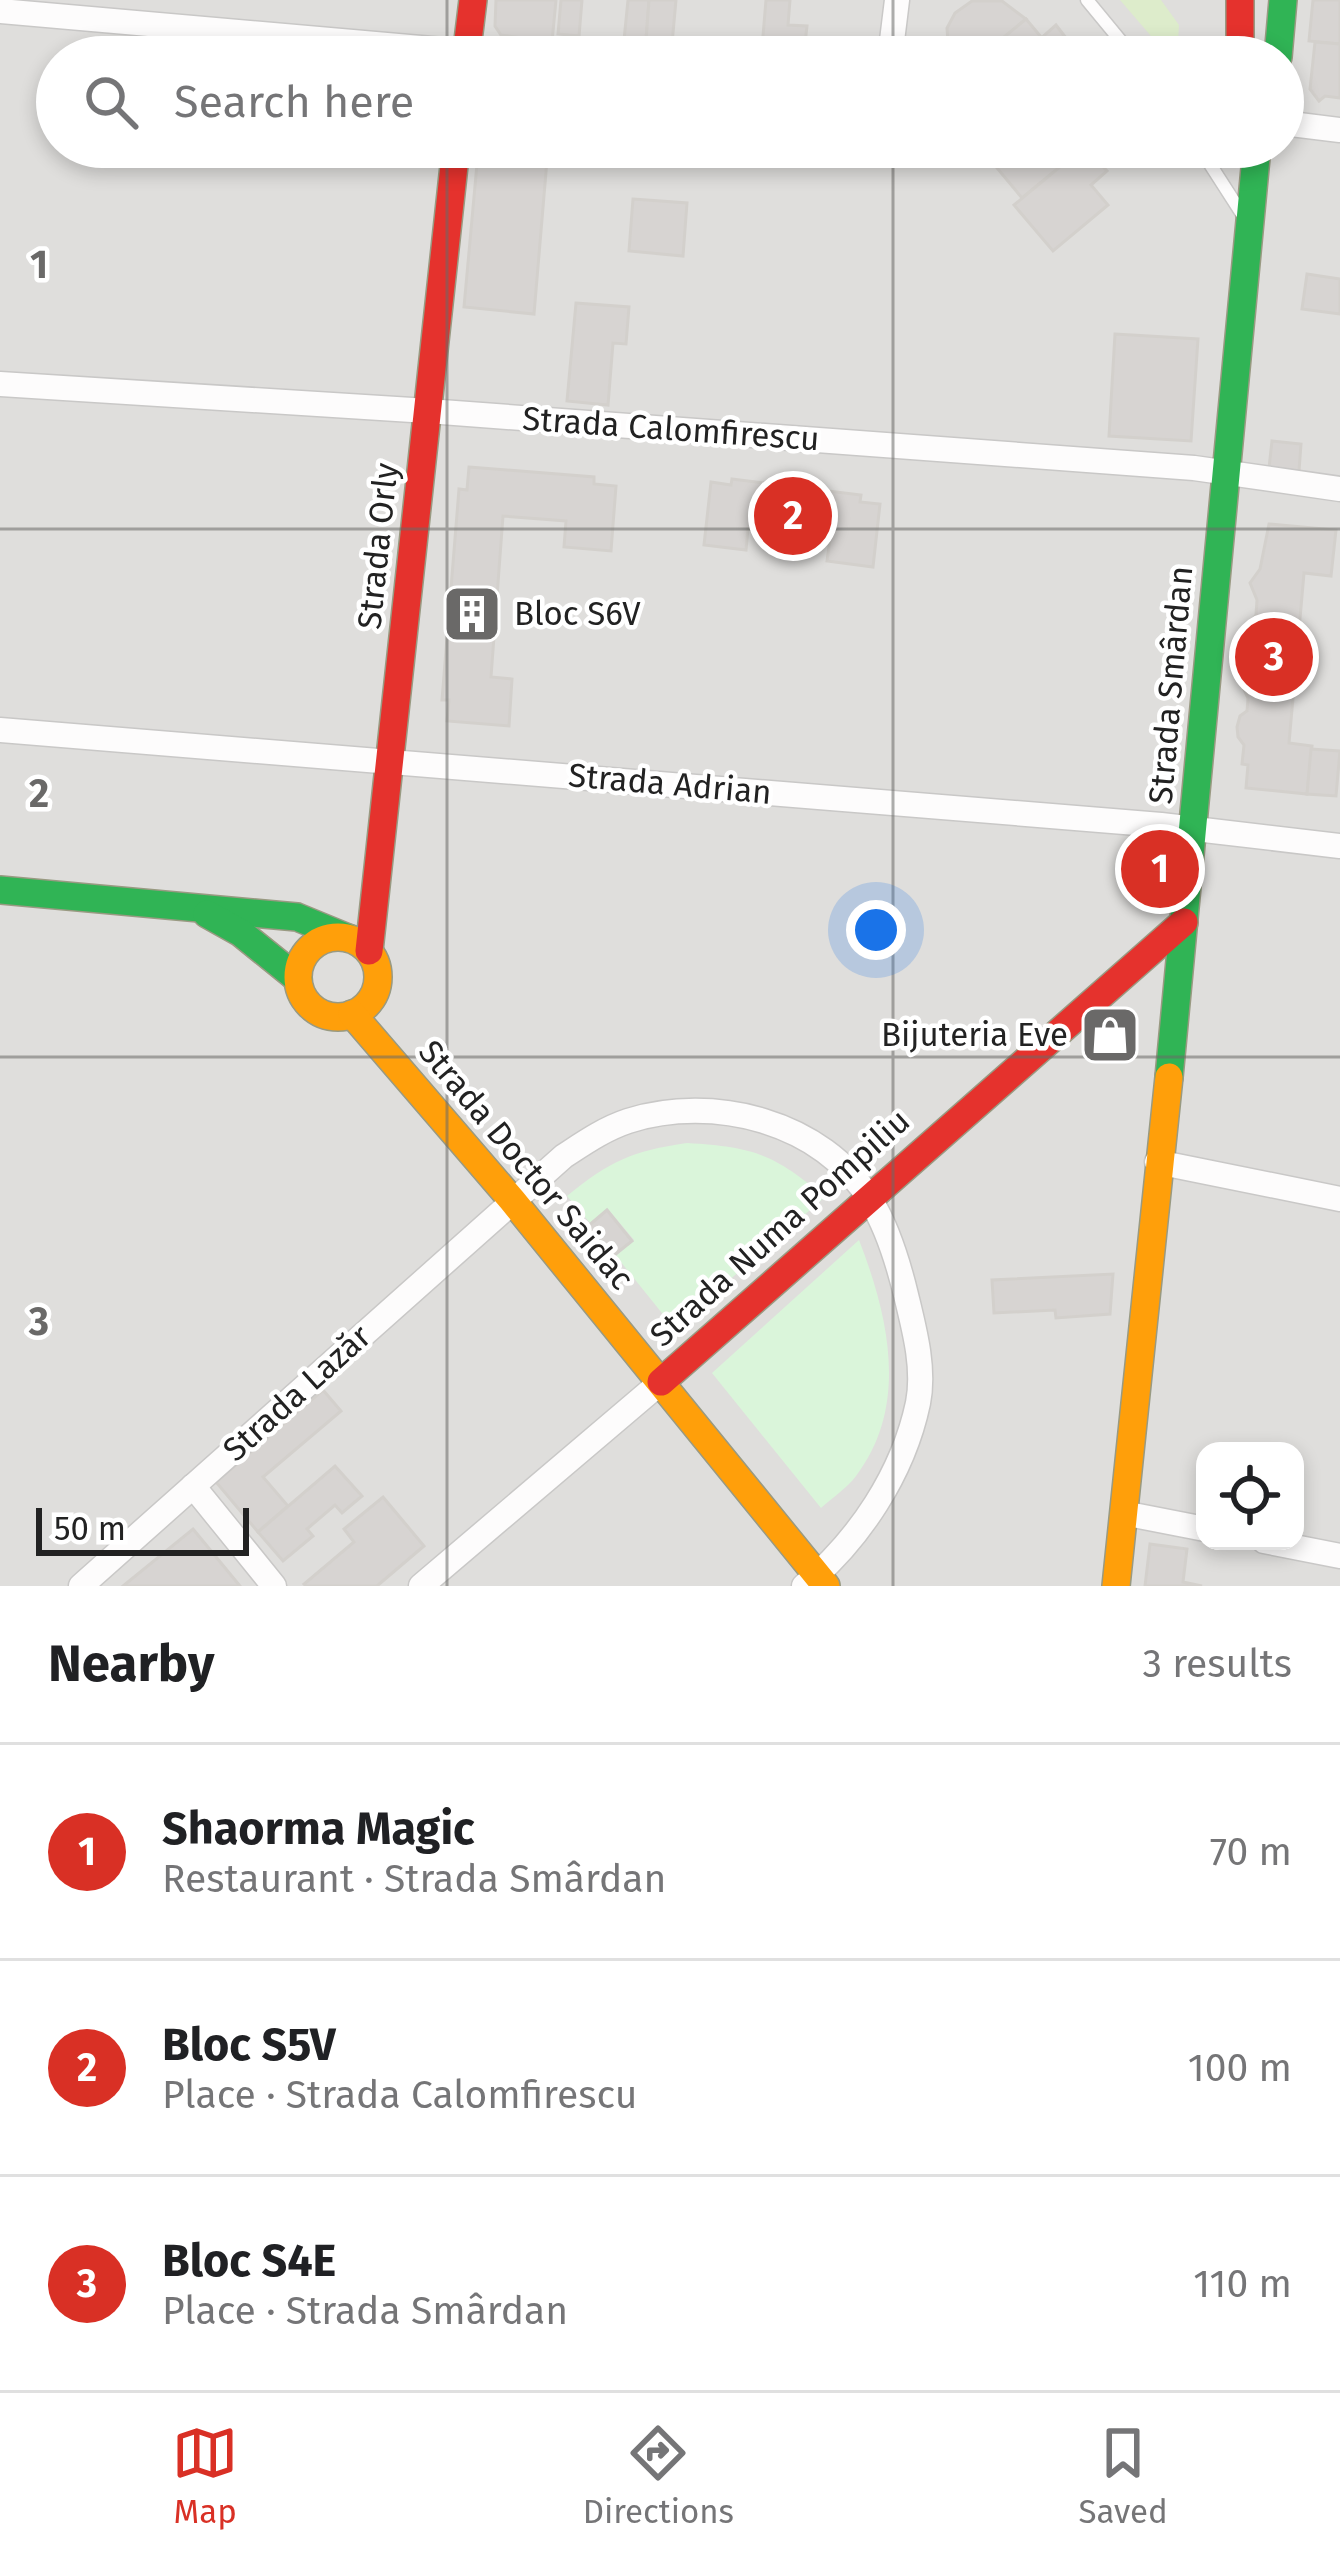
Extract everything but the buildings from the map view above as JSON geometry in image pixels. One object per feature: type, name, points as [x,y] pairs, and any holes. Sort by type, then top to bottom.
[{"type":"street","points":[[468,36],[473,0]]},
{"type":"street","points":[[893,36],[897,0]]},
{"type":"street","points":[[1240,0],[1240,36]]},
{"type":"street","points":[[1280,36],[1283,0]]},
{"type":"street","points":[[0,11],[271,36]]},
{"type":"street","points":[[1304,126],[1340,130]]},
{"type":"street","name":"Strada Orly","points":[[359,945],[393,760],[454,168]]},
{"type":"street","name":"Strada Smârdan","points":[[1116,1586],[1195,828],[1256,168]]},
{"type":"street","name":"Strada Calomfirescu","points":[[0,384],[1226,471],[1340,489]]},
{"type":"street","name":"Strada Adrian","points":[[0,730],[1195,828],[1340,846]]},
{"type":"street","name":"Strada Doctor Saidac","points":[[0,890],[297,917],[359,945]]},
{"type":"street","name":"Strada Doctor Saidac","points":[[196,907],[241,933],[298,979],[316,1010],[328,1016],[352,1014],[661,1382],[816,1582]]},
{"type":"street","name":"Strada Numa Pompiliu","points":[[422,1586],[1184,922]]},
{"type":"street","points":[[298,979],[304,955],[324,939],[359,945],[376,963],[377,987],[372,999],[352,1014]]},
{"type":"street","name":"Strada Lazăr","points":[[81,1586],[512,1200],[601,1132],[631,1120],[702,1112],[755,1117],[791,1129],[836,1161],[868,1196]]},
{"type":"street","points":[[1157,1162],[1340,1199]]},
{"type":"street","points":[[816,1582],[883,1493],[918,1403],[920,1375],[913,1323],[886,1231],[868,1196]]},
{"type":"street","points":[[193,1486],[274,1586]]},
{"type":"street","points":[[1123,1513],[1196,1527]]},
{"type":"street","points":[[1304,1549],[1340,1556]]},
{"type":"lane","points":[[1087,0],[1117,36]]},
{"type":"lane","points":[[1213,168],[1250,226]]},
{"type":"shaded area","points":[[0,0],[1340,0],[1340,1586],[0,1586]]},
{"type":"green space","points":[[1120,0],[1161,0],[1179,25],[1178,36],[1151,36]]},
{"type":"green space","points":[[687,1143],[762,1155],[825,1197],[674,1328],[616,1256],[634,1240],[608,1209],[590,1223],[567,1196],[622,1159]]},
{"type":"green space","points":[[859,1240],[885,1329],[888,1390],[873,1449],[852,1480],[821,1508],[712,1373]]},
{"type":"traffic: fast","points":[[1280,36],[1283,0]]},
{"type":"traffic: fast","points":[[1169,1077],[1255,168]]},
{"type":"traffic: fast","points":[[0,890],[297,917],[348,938]]},
{"type":"traffic: fast","points":[[207,914],[241,933],[298,979]]},
{"type":"traffic: slow","points":[[338,937],[366,949],[378,977],[366,1005],[338,1017],[310,1005],[298,977],[310,949],[338,937]]},
{"type":"traffic: slow","points":[[352,1014],[512,1200],[826,1586]]},
{"type":"traffic: slow","points":[[1116,1586],[1169,1077]]},
{"type":"traffic: jam","points":[[469,36],[473,0]]},
{"type":"traffic: jam","points":[[1240,0],[1240,36]]},
{"type":"traffic: jam","points":[[369,951],[454,168]]},
{"type":"traffic: jam","points":[[661,1382],[1184,922]]},
{"type":"place","name":"Bloc S5V","points":[[793,516]]},
{"type":"place","name":"Bloc S6V","points":[[472,614]]},
{"type":"place","name":"Bloc S4E","points":[[1274,657]]},
{"type":"place","name":"Shaorma Magic","points":[[1160,869]]},
{"type":"place","name":"Bijuteria Eve","points":[[1110,1035]]}]
